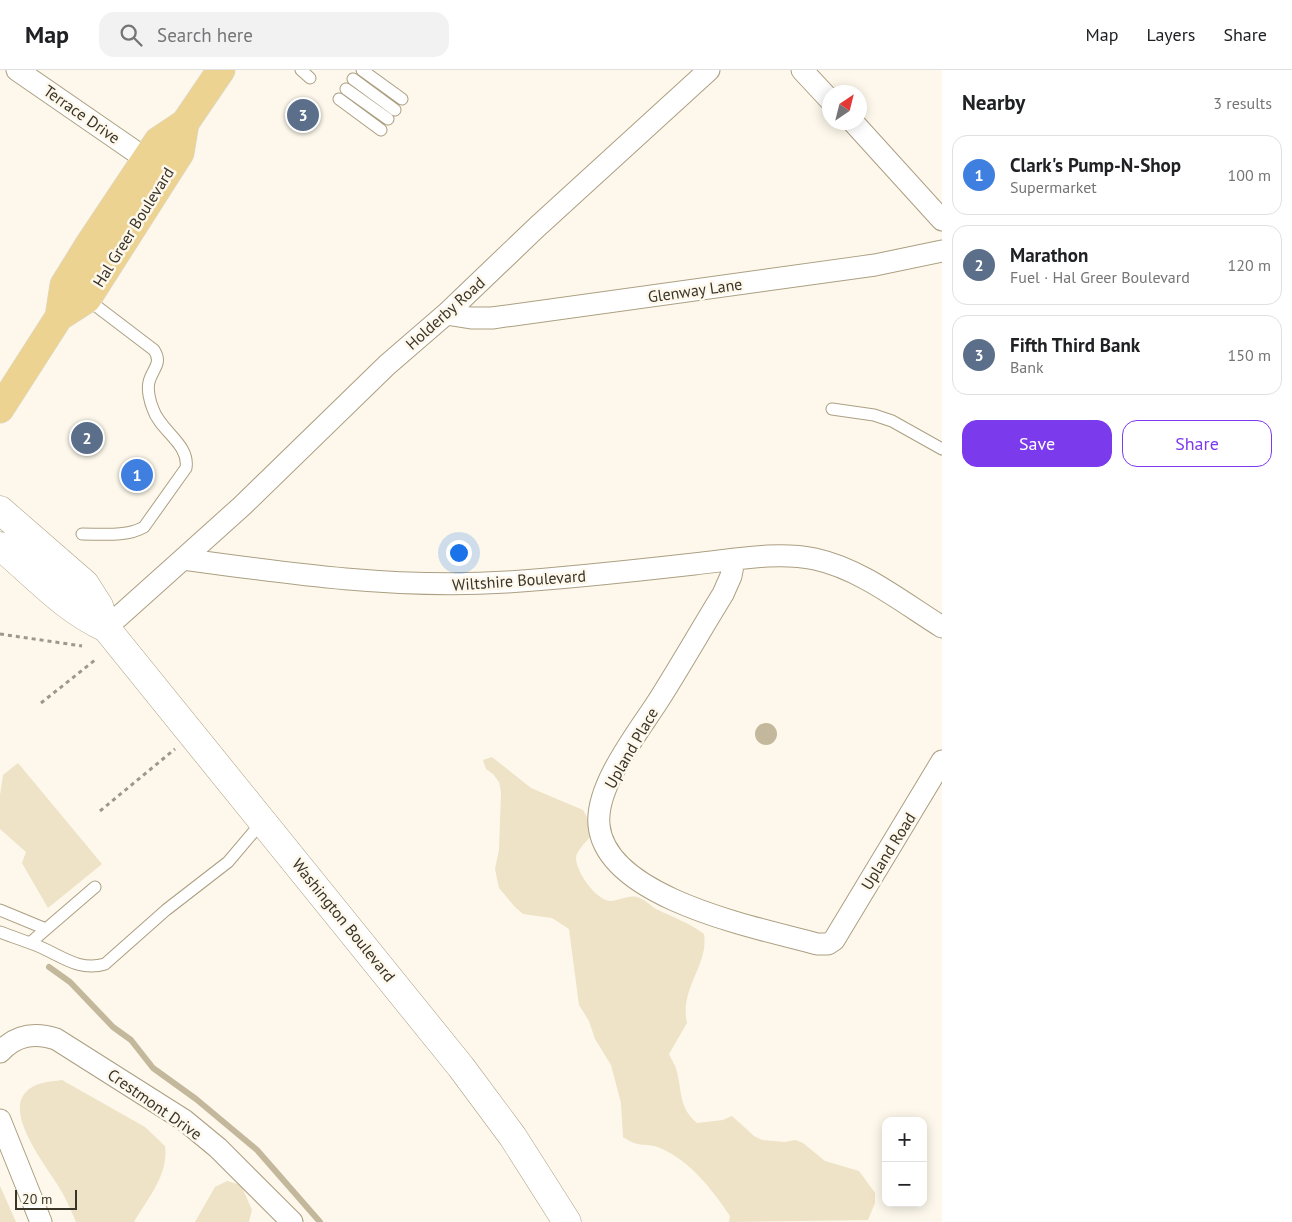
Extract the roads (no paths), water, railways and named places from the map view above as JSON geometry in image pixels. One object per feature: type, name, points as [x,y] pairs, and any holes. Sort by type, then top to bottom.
[{"type":"main road","name":"Hal Greer Boulevard","points":[[60,317],[64,285],[146,159],[158,141],[184,123],[221,70]]},
{"type":"main road","name":"Hal Greer Boulevard","points":[[0,409],[60,317],[87,299],[180,153],[184,123]]},
{"type":"street","name":"Terrace Drive","points":[[17,70],[146,159]]},
{"type":"street","name":"Holderby Road","points":[[183,559],[270,479],[380,372],[446,314],[709,70]]},
{"type":"street","points":[[802,70],[822,90]]},
{"type":"street","points":[[860,130],[942,220]]},
{"type":"street","name":"Glenway Lane","points":[[446,314],[492,318],[875,264],[942,251]]},
{"type":"street","name":"Washington Boulevard","points":[[0,510],[85,584],[99,606],[106,628],[467,1075],[514,1136],[567,1222]]},
{"type":"street","name":"Washington Boulevard","points":[[0,546],[64,604],[84,618],[106,628]]},
{"type":"street","name":"Wiltshire Boulevard","points":[[183,559],[340,579],[428,585],[581,576],[734,560],[791,557],[833,564],[870,582],[942,627]]},
{"type":"street","points":[[106,628],[183,559]]},
{"type":"street","name":"Upland Place","points":[[734,560],[731,576],[723,594],[613,775],[600,808],[599,824],[602,839],[609,854],[626,871],[644,884],[684,905],[720,918],[817,944],[828,944],[834,940]]},
{"type":"street","name":"Upland Road","points":[[834,940],[942,761]]},
{"type":"street","name":"Crestmont Drive","points":[[0,1052],[19,1037],[43,1034],[56,1039],[184,1120],[218,1148],[292,1222]]},
{"type":"street","points":[[0,1120],[41,1222]]},
{"type":"lane","points":[[362,70],[402,99]]},
{"type":"lane","points":[[353,79],[395,110]]},
{"type":"lane","points":[[346,89],[388,119]]},
{"type":"lane","points":[[339,99],[380,130]]},
{"type":"lane","points":[[82,534],[117,534],[135,531],[144,527],[186,468],[186,455],[183,448],[162,426],[151,402],[149,382],[158,364],[158,357],[154,350],[87,299]]},
{"type":"lane","points":[[832,409],[874,415],[892,421],[942,449]]},
{"type":"lane","points":[[0,932],[79,965],[88,967],[105,964],[166,910],[228,862],[263,821]]},
{"type":"lane","points":[[30,943],[95,887]]},
{"type":"lane","points":[[0,910],[46,929]]},
{"type":"waterway","points":[[49,967],[70,982],[113,1027],[131,1040],[153,1068],[196,1099],[257,1150],[320,1222]]},
{"type":"place","name":"Fifth Third Bank","points":[[303,115]]},
{"type":"place","name":"Marathon","points":[[87,438]]},
{"type":"place","name":"Clark's Pump-N-Shop","points":[[137,475]]}]
